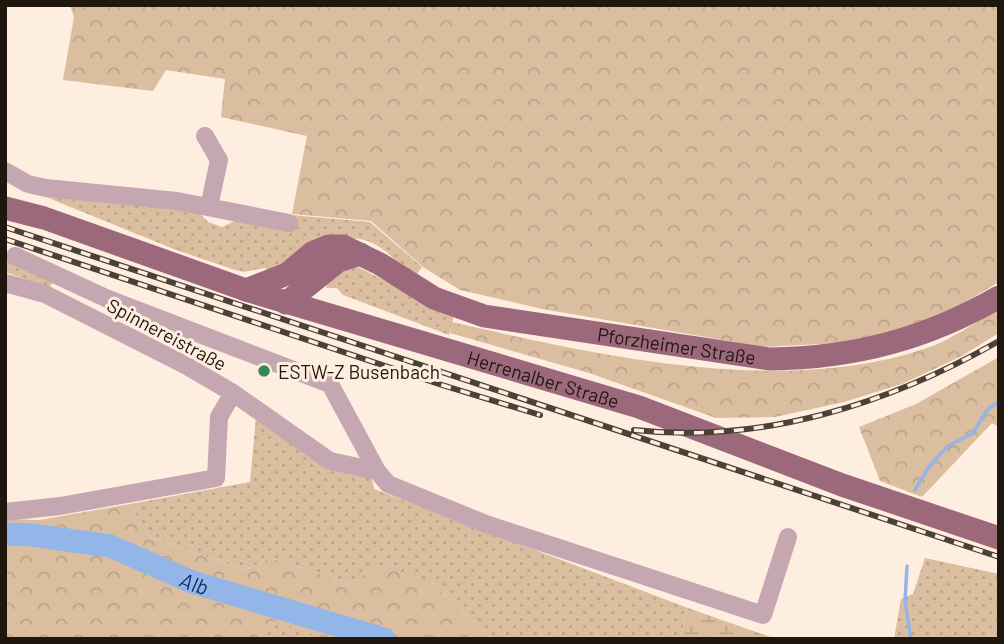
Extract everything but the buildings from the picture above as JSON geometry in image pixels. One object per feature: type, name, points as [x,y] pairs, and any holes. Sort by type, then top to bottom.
[{"type":"main road","name":"Herrenalber Straße","points":[[5,194],[44,218]]},
{"type":"main road","name":"Herrenalber Straße","points":[[5,208],[44,218],[286,303],[629,404],[842,485],[999,538]]},
{"type":"main road","name":"Pforzheimer Straße","points":[[246,290],[287,274],[312,253],[330,246],[343,246],[434,298],[484,316],[770,359],[821,358],[879,348],[943,327],[999,297]]},
{"type":"main road","points":[[286,303],[338,261],[360,254]]},
{"type":"main road","points":[[286,303],[287,274]]},
{"type":"main road","points":[[320,274],[321,293],[343,320]]},
{"type":"street","points":[[205,136],[219,160],[216,209]]},
{"type":"street","points":[[5,171],[28,184],[46,188],[216,209],[289,223]]},
{"type":"street","points":[[15,256],[108,299],[330,384],[377,471],[395,489],[486,524],[763,615],[788,537]]},
{"type":"street","name":"Spinnereistraße","points":[[5,283],[45,294],[187,366],[233,393],[330,461],[377,471]]},
{"type":"street","points":[[5,512],[60,506],[216,478],[219,418],[233,393]]},
{"type":"green space","points":[[70,5],[999,5],[999,282],[942,316],[855,342],[764,347],[542,309],[460,290],[423,267],[371,221],[292,214],[307,136],[221,117],[225,79],[166,70],[153,91],[63,80],[74,17]]},
{"type":"green space","points":[[46,197],[196,209],[208,222],[222,227],[237,220],[287,228],[292,215],[370,222],[422,267],[414,278],[381,248],[353,238],[327,244],[276,273],[264,268],[244,272],[176,250]]},
{"type":"green space","points":[[5,255],[54,278],[50,288],[5,272]]},
{"type":"green space","points":[[358,267],[454,316],[449,335],[343,295],[337,288],[326,288],[327,279],[347,268]]},
{"type":"green space","points":[[999,309],[999,333],[960,357],[902,384],[844,402],[775,417],[716,418],[589,373],[450,333],[452,322],[626,358],[688,366],[810,370],[869,363],[934,346]]},
{"type":"green space","points":[[999,357],[999,427],[992,423],[922,497],[880,481],[859,427],[916,404]]},
{"type":"green space","points":[[256,417],[372,479],[374,489],[688,608],[680,639],[492,639],[431,582],[352,584],[270,558],[246,570],[149,537],[130,504],[250,482]]},
{"type":"green space","points":[[130,504],[149,537],[246,570],[270,558],[352,584],[377,565],[431,582],[492,639],[327,639],[271,620],[256,639],[5,637],[5,519],[39,520]]},
{"type":"green space","points":[[925,558],[999,574],[999,639],[894,639],[901,599],[913,594]]},
{"type":"green space","points":[[688,608],[776,639],[680,639]]},
{"type":"green space","points":[[271,619],[326,638],[327,639],[256,639]]},
{"type":"waterway","points":[[915,490],[930,465],[948,446],[973,433],[987,410],[999,401]]},
{"type":"waterway","name":"Alb","points":[[5,534],[110,546],[192,582],[384,639]]},
{"type":"waterway","points":[[907,566],[905,601],[911,639]]},
{"type":"railway","points":[[5,227],[999,557]]},
{"type":"railway","points":[[5,239],[442,385],[540,415]]},
{"type":"railway","points":[[634,430],[682,433],[730,431],[777,425],[823,414],[869,401],[914,383],[999,341]]},
{"type":"place","name":"ESTW-Z Busenbach","points":[[264,371]]}]
